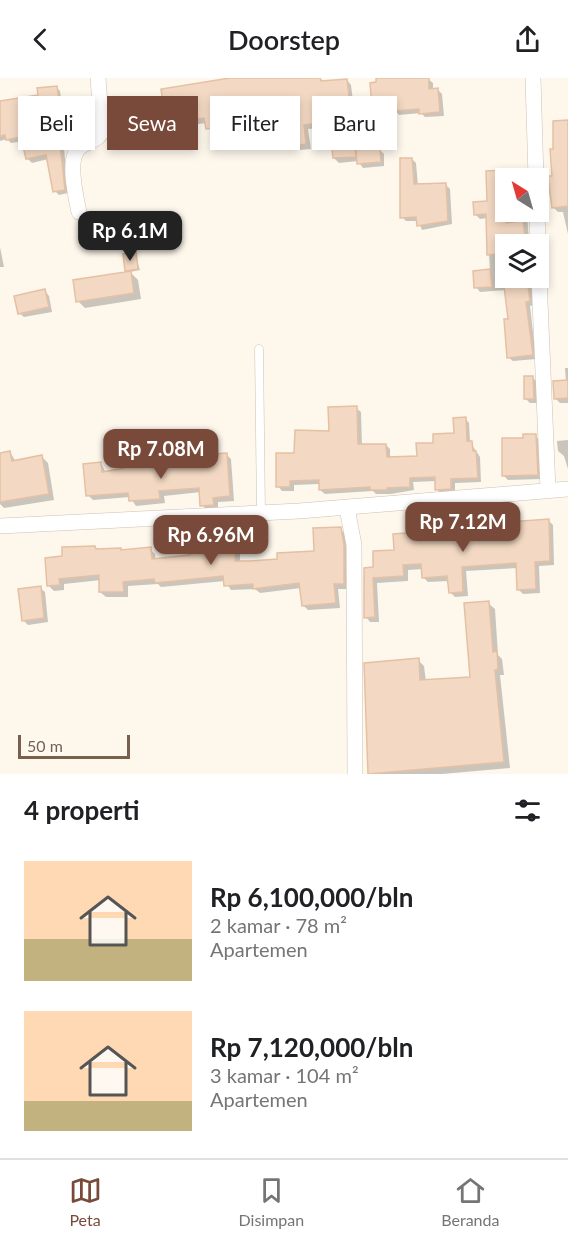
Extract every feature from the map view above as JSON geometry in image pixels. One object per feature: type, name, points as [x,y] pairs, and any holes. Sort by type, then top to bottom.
[{"type":"street","points":[[79,212],[74,182],[74,156],[80,147],[97,138],[102,131],[98,78]]},
{"type":"street","points":[[533,78],[536,168]]},
{"type":"street","points":[[539,288],[548,490]]},
{"type":"street","points":[[0,526],[261,513],[568,489]]},
{"type":"street","points":[[346,507],[354,544],[355,774]]},
{"type":"lane","points":[[259,349],[261,513]]},
{"type":"building","points":[[230,78],[320,78],[321,81],[347,79],[349,96],[312,96],[312,124],[304,125],[306,144],[300,145],[300,96],[210,96],[210,128],[206,129],[204,118],[198,119],[198,96],[162,96],[161,89]]},
{"type":"building","points":[[376,78],[429,78],[429,89],[438,88],[440,112],[419,114],[419,109],[397,111],[397,96],[371,96],[370,83],[376,82]]},
{"type":"building","points":[[57,86],[58,96],[32,96],[38,95],[37,88]]},
{"type":"building","points":[[18,98],[18,138],[6,140],[5,135],[0,136],[0,101]]},
{"type":"building","points":[[568,120],[568,206],[552,208],[549,176],[552,176],[550,149],[553,149],[553,121]]},
{"type":"building","points":[[24,150],[61,150],[65,190],[53,192],[46,155],[26,159]]},
{"type":"building","points":[[332,150],[355,150],[356,157],[333,158]]},
{"type":"building","points":[[356,150],[380,150],[381,162],[357,164]]},
{"type":"building","points":[[400,158],[412,158],[414,184],[446,183],[448,221],[417,226],[416,217],[400,218]]},
{"type":"building","points":[[486,171],[495,171],[495,222],[523,222],[525,234],[495,234],[495,254],[487,255],[486,214],[474,215],[473,202],[487,201]]},
{"type":"building","points":[[136,252],[138,269],[125,271],[123,254]]},
{"type":"building","points":[[490,269],[492,287],[474,288],[473,271]]},
{"type":"building","points":[[131,271],[134,293],[76,302],[73,280]]},
{"type":"building","points":[[504,288],[528,288],[530,301],[526,302],[533,355],[507,358],[504,319],[508,319]]},
{"type":"building","points":[[45,289],[49,307],[18,314],[14,296]]},
{"type":"building","points":[[524,376],[533,376],[534,399],[524,399]]},
{"type":"building","points":[[568,380],[568,398],[554,399],[553,381]]},
{"type":"building","points":[[357,406],[358,444],[386,444],[387,457],[417,456],[416,443],[433,443],[433,434],[454,433],[453,418],[466,417],[467,441],[472,441],[473,451],[476,451],[478,478],[451,479],[451,489],[435,490],[435,477],[410,478],[410,487],[387,488],[387,490],[370,490],[370,487],[319,490],[319,480],[290,481],[290,487],[276,487],[276,453],[294,453],[295,430],[329,431],[328,407]]},
{"type":"building","points":[[523,434],[536,434],[538,475],[502,476],[502,438],[523,438]]},
{"type":"building","points":[[10,451],[12,461],[42,455],[49,494],[0,502],[0,453]]},
{"type":"building","points":[[227,453],[230,496],[213,498],[214,505],[200,506],[199,488],[159,491],[160,499],[146,500],[129,501],[128,493],[86,496],[83,464],[101,462],[102,472],[125,468],[124,462],[138,461],[139,467],[212,462],[212,454]]},
{"type":"building","points":[[495,514],[495,523],[549,519],[550,561],[535,562],[536,589],[517,590],[516,563],[462,567],[463,592],[449,593],[447,576],[422,578],[421,564],[403,565],[404,576],[373,578],[375,617],[364,618],[364,568],[373,567],[373,551],[394,550],[393,534],[420,532],[420,529],[464,527],[464,515]]},
{"type":"building","points":[[341,527],[344,546],[344,584],[334,584],[336,603],[302,606],[299,583],[253,589],[253,584],[224,586],[223,576],[155,583],[154,579],[123,582],[124,592],[99,592],[99,575],[59,579],[60,585],[47,586],[45,558],[62,556],[62,547],[95,546],[96,549],[121,548],[121,550],[151,547],[152,559],[190,555],[188,538],[210,536],[211,541],[236,542],[235,561],[277,559],[277,553],[314,551],[313,528]]},
{"type":"building","points":[[41,586],[44,618],[22,621],[18,589]]},
{"type":"building","points":[[489,601],[493,652],[497,651],[498,669],[495,670],[504,762],[368,774],[364,663],[419,658],[420,680],[470,677],[464,603]]}]
